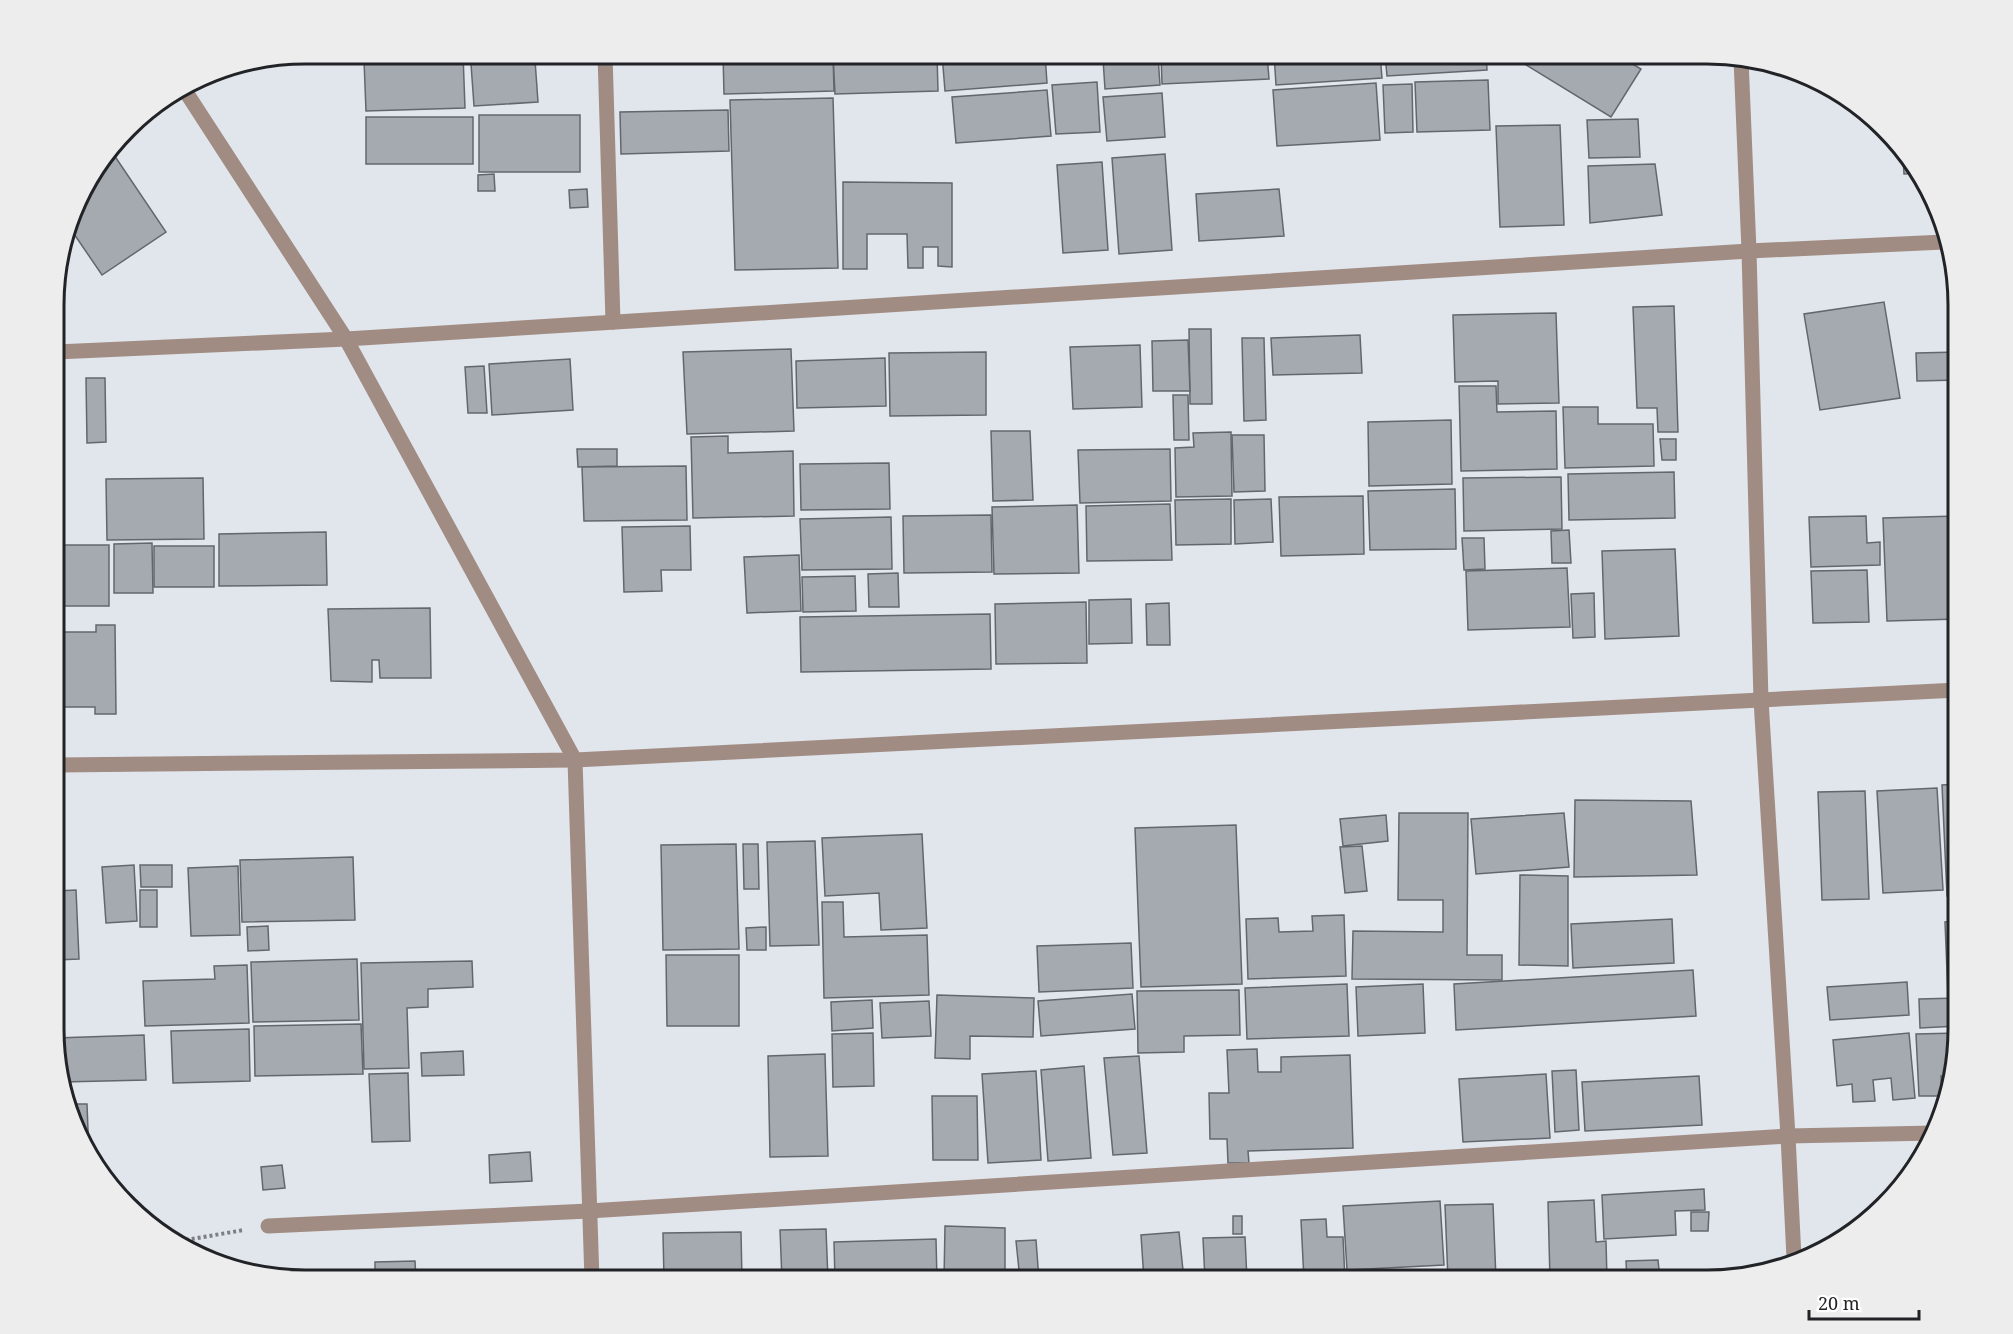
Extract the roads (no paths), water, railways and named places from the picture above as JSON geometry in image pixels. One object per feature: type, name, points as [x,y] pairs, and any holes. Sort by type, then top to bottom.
[{"type":"street","points":[[605,64],[613,321]]},
{"type":"street","points":[[1741,67],[1749,251],[1761,700],[1794,1253]]},
{"type":"street","points":[[187,96],[346,339],[575,760],[592,1270]]},
{"type":"street","points":[[64,352],[346,339],[1749,251],[1940,242]]},
{"type":"street","points":[[64,765],[575,760],[1948,691]]},
{"type":"street","points":[[268,1226],[589,1211],[1788,1136],[1925,1133]]}]
